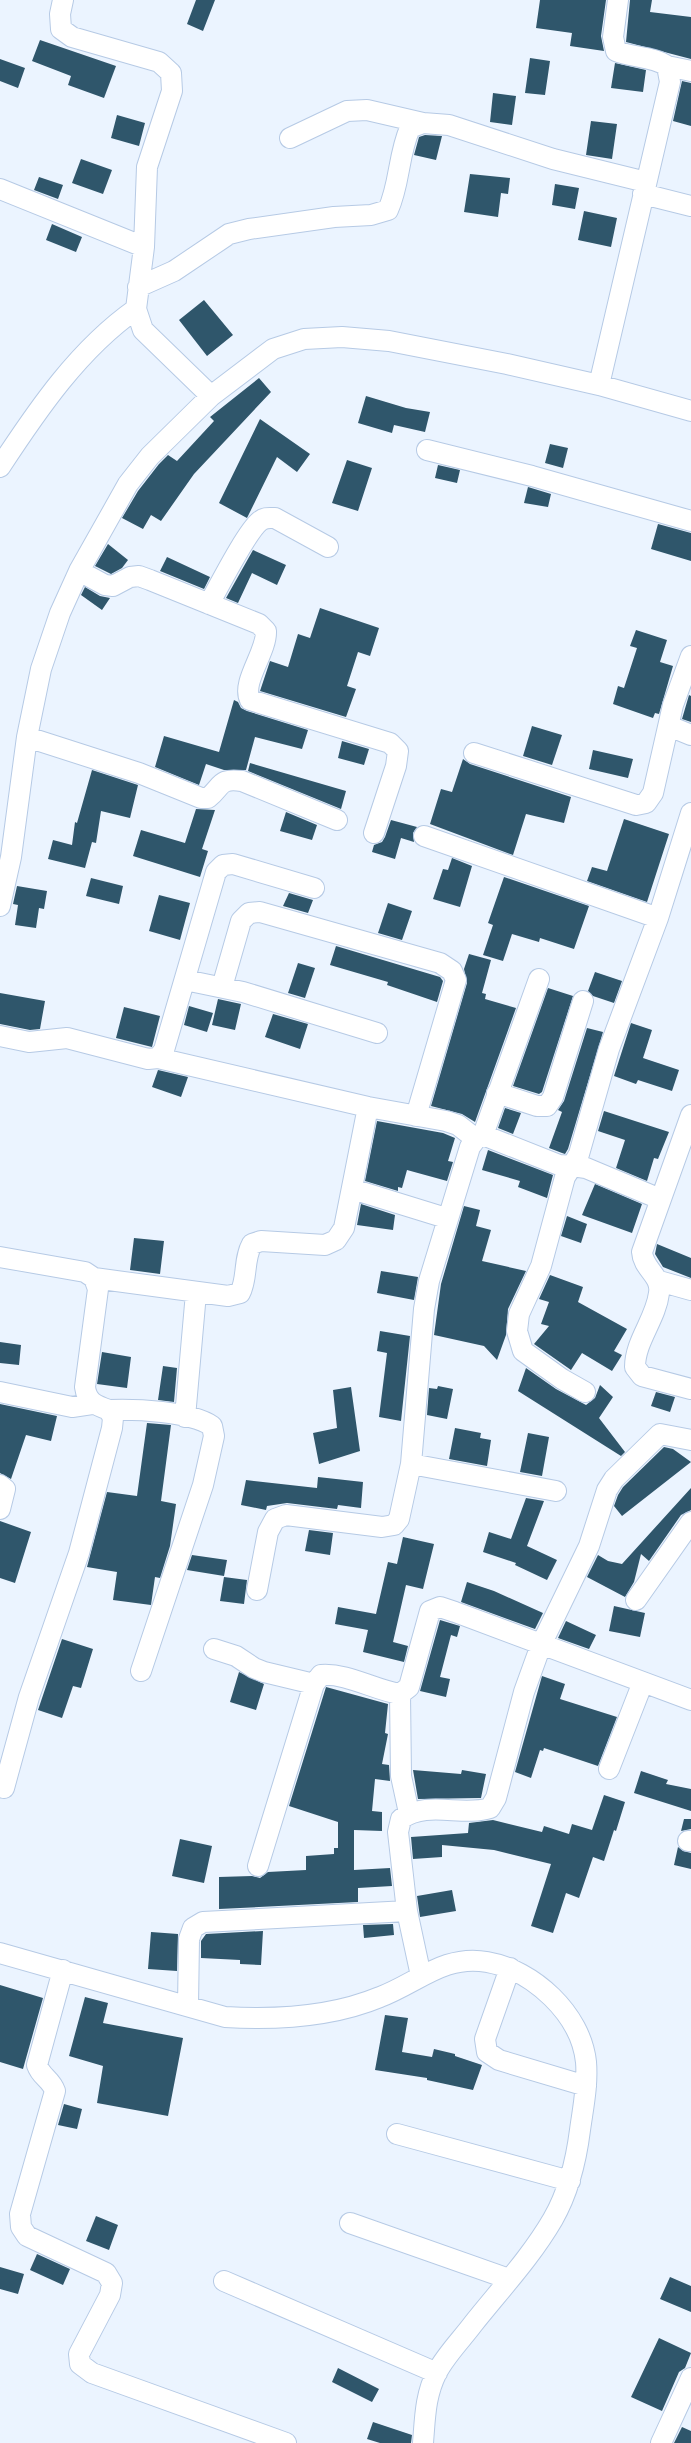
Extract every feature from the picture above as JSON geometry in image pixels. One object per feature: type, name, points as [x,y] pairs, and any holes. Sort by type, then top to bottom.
[{"type":"street","points":[[63,0],[60,14],[61,29],[72,37],[159,62],[171,73],[172,91],[147,167],[144,247],[136,310],[143,330],[211,396]]},
{"type":"street","points":[[618,0],[613,37],[616,51],[628,56],[659,61],[667,66],[691,71]]},
{"type":"street","points":[[599,385],[670,82],[667,66]]},
{"type":"street","points":[[290,138],[347,111],[367,110],[422,123],[448,126],[645,188],[691,206]]},
{"type":"street","points":[[138,287],[174,271],[229,234],[249,229],[334,217],[371,215],[388,210],[395,195],[403,144],[410,128],[422,123]]},
{"type":"street","points":[[0,189],[144,247]]},
{"type":"street","points":[[0,467],[26,427],[86,352],[112,326],[136,310]]},
{"type":"street","points":[[0,906],[11,857],[27,737],[41,669],[60,613],[79,570],[128,484],[150,456],[211,396],[273,349],[304,338],[342,337],[407,345],[507,364],[599,385],[691,411]]},
{"type":"street","points":[[427,450],[532,476],[691,521]]},
{"type":"street","points":[[209,604],[244,543],[258,522],[265,518],[275,518],[328,547]]},
{"type":"street","points":[[79,570],[105,585],[113,586],[130,577],[139,576],[259,624],[266,631],[266,640],[249,685],[247,693],[250,700],[390,743],[398,751],[396,766],[374,834]]},
{"type":"street","points":[[474,753],[636,805],[646,803],[653,793],[673,706],[691,656]]},
{"type":"street","points":[[669,726],[691,735]]},
{"type":"street","points":[[27,737],[138,773],[200,798],[208,798],[219,783],[230,780],[242,781],[337,820]]},
{"type":"street","points":[[585,1392],[562,1379],[523,1351],[517,1331],[520,1314],[540,1266],[565,1177],[579,1154],[609,1049],[658,918],[691,814]]},
{"type":"street","points":[[424,836],[658,918]]},
{"type":"street","points":[[158,1058],[164,1050],[216,872],[223,865],[233,864],[314,888]]},
{"type":"street","points":[[222,987],[241,921],[249,913],[260,912],[440,962],[452,970],[456,980],[416,1116]]},
{"type":"street","points":[[257,1590],[268,1532],[275,1520],[286,1515],[382,1527],[394,1526],[399,1519],[411,1464],[424,1308],[429,1281],[446,1218],[470,1147],[480,1137],[539,979]]},
{"type":"street","points":[[185,980],[222,987],[377,1033]]},
{"type":"street","points":[[497,1093],[537,1106],[547,1106],[553,1097],[583,1001]]},
{"type":"street","points":[[0,1036],[29,1042],[67,1038],[148,1059],[158,1058],[368,1107],[458,1125],[480,1137],[559,1164],[586,1168],[660,1199]]},
{"type":"street","points":[[0,1257],[85,1272],[94,1278],[196,1293],[228,1296],[240,1292],[244,1285],[247,1253],[252,1244],[261,1241],[325,1245],[336,1240],[344,1228],[368,1107]]},
{"type":"street","points":[[691,1115],[642,1252],[642,1262],[659,1281],[691,1290]]},
{"type":"street","points":[[352,1189],[446,1218]]},
{"type":"street","points":[[4,1788],[29,1697],[78,1553],[112,1428],[113,1418],[86,1395],[85,1386],[98,1289],[94,1278]]},
{"type":"street","points":[[659,1281],[660,1294],[635,1356],[635,1367],[642,1376],[691,1389]]},
{"type":"street","points":[[185,1417],[196,1293]]},
{"type":"street","points":[[0,1392],[72,1407],[142,1409],[203,1420],[212,1426],[214,1436],[203,1485],[141,1671]]},
{"type":"street","points":[[421,1976],[407,1911],[398,1832],[401,1819],[409,1813],[429,1810],[478,1812],[490,1808],[496,1798],[524,1692],[542,1645],[590,1546],[597,1526],[602,1500],[614,1479],[660,1434],[691,1440]]},
{"type":"street","points":[[411,1464],[556,1491]]},
{"type":"street","points":[[0,1485],[5,1489],[0,1509]]},
{"type":"street","points":[[636,1600],[691,1522]]},
{"type":"street","points":[[258,1866],[314,1684],[321,1675],[334,1674],[387,1692],[400,1694],[410,1687],[430,1611],[440,1607],[691,1700]]},
{"type":"street","points":[[214,1648],[236,1656],[264,1672],[314,1684]]},
{"type":"street","points":[[609,1769],[642,1682]]},
{"type":"street","points":[[400,1694],[401,1776],[409,1813]]},
{"type":"street","points":[[188,2006],[189,1939],[193,1928],[203,1922],[407,1911]]},
{"type":"street","points":[[0,1953],[225,2017],[259,2019],[300,2016],[336,2010],[380,1997],[444,1964],[464,1960],[487,1962],[510,1968],[538,1985],[560,2006],[578,2031],[586,2061],[586,2086],[575,2164],[570,2181],[558,2209],[543,2235],[437,2373],[426,2402],[423,2443]]},
{"type":"street","points":[[510,1968],[485,2039],[487,2052],[499,2060],[586,2086]]},
{"type":"street","points":[[64,1970],[37,2065],[40,2073],[52,2082],[54,2091],[20,2214],[20,2227],[28,2236],[106,2273],[112,2283],[110,2295],[79,2354],[80,2364],[92,2373],[286,2443]]},
{"type":"street","points":[[397,2134],[570,2181]]},
{"type":"street","points":[[350,2223],[509,2279]]},
{"type":"street","points":[[224,2281],[437,2373]]},
{"type":"street","points":[[661,2443],[691,2378]]},
{"type":"building","points":[[196,0],[215,0],[203,31],[187,24]]},
{"type":"building","points":[[540,0],[606,0],[601,36],[604,51],[570,46],[572,33],[536,28]]},
{"type":"building","points":[[630,0],[652,0],[650,12],[691,17],[691,59],[626,42]]},
{"type":"building","points":[[40,40],[116,66],[104,98],[68,85],[71,76],[32,61]]},
{"type":"building","points":[[530,58],[550,61],[545,95],[525,93]]},
{"type":"building","points":[[0,59],[25,68],[18,88],[0,81]]},
{"type":"building","points":[[615,63],[646,70],[643,92],[611,88]]},
{"type":"building","points":[[682,81],[691,83],[691,126],[673,121]]},
{"type":"building","points":[[493,93],[516,96],[512,125],[490,122]]},
{"type":"building","points":[[117,115],[145,123],[139,146],[111,138]]},
{"type":"building","points":[[591,121],[617,124],[612,159],[586,155]]},
{"type":"building","points":[[425,135],[442,136],[436,160],[414,155],[419,137]]},
{"type":"building","points":[[81,159],[112,170],[103,194],[72,183]]},
{"type":"building","points":[[470,174],[510,178],[508,194],[501,193],[498,217],[464,212]]},
{"type":"building","points":[[39,177],[63,185],[58,199],[34,190]]},
{"type":"building","points":[[555,184],[579,188],[575,209],[552,205]]},
{"type":"building","points":[[584,211],[617,218],[611,247],[578,240]]},
{"type":"building","points":[[52,224],[82,237],[76,252],[46,240]]},
{"type":"building","points":[[204,300],[233,335],[207,356],[179,320]]},
{"type":"building","points":[[259,378],[271,392],[194,474],[161,521],[151,515],[143,529],[122,518],[138,491],[159,464],[168,455],[177,461],[214,421],[210,417]]},
{"type":"building","points":[[366,396],[406,408],[430,412],[425,432],[394,425],[392,433],[358,423]]},
{"type":"building","points":[[260,419],[310,454],[297,472],[277,457],[247,518],[219,503]]},
{"type":"building","points":[[550,444],[568,448],[563,468],[545,463]]},
{"type":"building","points":[[347,460],[372,468],[358,511],[332,503]]},
{"type":"building","points":[[438,465],[460,470],[457,483],[435,478]]},
{"type":"building","points":[[528,487],[551,494],[548,507],[524,503]]},
{"type":"building","points":[[658,524],[691,533],[691,561],[651,549]]},
{"type":"building","points":[[108,544],[128,560],[122,568],[111,574],[95,566]]},
{"type":"building","points":[[253,550],[286,565],[277,585],[252,573],[238,603],[226,598]]},
{"type":"building","points":[[167,557],[210,577],[204,589],[160,571]]},
{"type":"building","points":[[85,587],[100,596],[110,598],[102,610],[81,595]]},
{"type":"building","points":[[320,608],[379,628],[370,656],[358,652],[347,686],[356,689],[346,717],[260,691],[270,661],[288,667],[298,634],[310,638]]},
{"type":"building","points":[[636,630],[667,640],[660,662],[673,666],[659,714],[655,713],[653,718],[613,704],[618,686],[624,688],[637,648],[630,646]]},
{"type":"building","points":[[689,695],[691,696],[691,722],[682,719]]},
{"type":"building","points":[[234,700],[238,702],[241,708],[247,711],[308,730],[302,749],[255,737],[246,770],[224,770],[206,764],[199,785],[155,767],[164,736],[219,752]]},
{"type":"building","points":[[532,726],[562,735],[552,765],[523,756]]},
{"type":"building","points":[[342,741],[369,749],[364,765],[338,758]]},
{"type":"building","points":[[593,750],[633,759],[628,778],[589,769]]},
{"type":"building","points":[[463,759],[470,764],[571,797],[564,823],[526,814],[513,855],[430,824],[441,789],[452,792]]},
{"type":"building","points":[[250,763],[346,791],[341,809],[248,771]]},
{"type":"building","points":[[92,770],[138,785],[130,818],[101,811],[96,843],[92,842],[85,868],[48,859],[53,840],[72,845],[75,822],[77,823]]},
{"type":"building","points":[[196,809],[215,810],[202,849],[208,851],[200,877],[133,856],[141,830],[185,843]]},
{"type":"building","points":[[286,812],[317,825],[312,840],[280,831]]},
{"type":"building","points":[[624,819],[669,834],[647,902],[587,881],[592,867],[607,871]]},
{"type":"building","points":[[391,820],[417,827],[413,833],[414,842],[401,838],[395,859],[372,852],[374,845],[382,842],[385,837]]},
{"type":"building","points":[[452,858],[472,866],[460,907],[433,899],[443,869],[448,870]]},
{"type":"building","points":[[504,877],[589,906],[574,949],[540,938],[539,942],[512,934],[503,961],[483,955],[493,925],[488,923]]},
{"type":"building","points":[[91,878],[123,886],[119,904],[86,896]]},
{"type":"building","points":[[17,886],[47,891],[44,909],[39,908],[36,928],[15,925],[18,905],[13,904]]},
{"type":"building","points":[[289,893],[313,900],[308,913],[283,906]]},
{"type":"building","points":[[159,895],[190,903],[180,940],[149,931]]},
{"type":"building","points":[[388,903],[412,911],[402,940],[378,933]]},
{"type":"building","points":[[336,946],[440,977],[443,981],[437,1002],[387,985],[388,982],[330,965]]},
{"type":"building","points":[[469,954],[491,960],[482,993],[486,994],[485,999],[516,1008],[475,1122],[462,1114],[431,1106],[467,983],[464,969]]},
{"type":"building","points":[[298,963],[315,968],[305,998],[288,993]]},
{"type":"building","points":[[595,972],[622,981],[614,1003],[593,996],[588,991]]},
{"type":"building","points":[[548,988],[573,996],[542,1092],[539,1094],[513,1086]]},
{"type":"building","points":[[0,993],[45,1001],[40,1029],[30,1030],[0,1024]]},
{"type":"building","points":[[218,999],[241,1004],[235,1030],[212,1025]]},
{"type":"building","points":[[189,1006],[213,1013],[207,1032],[184,1025]]},
{"type":"building","points":[[124,1007],[160,1016],[152,1047],[116,1038]]},
{"type":"building","points":[[273,1014],[308,1024],[300,1049],[265,1037]]},
{"type":"building","points":[[631,1023],[652,1030],[643,1058],[679,1070],[672,1091],[638,1080],[636,1084],[614,1076]]},
{"type":"building","points":[[587,1028],[603,1032],[565,1154],[549,1148],[562,1112],[558,1110],[564,1101]]},
{"type":"building","points":[[158,1070],[188,1077],[181,1097],[152,1087]]},
{"type":"building","points":[[505,1108],[521,1113],[513,1134],[498,1128]]},
{"type":"building","points":[[604,1111],[669,1132],[658,1159],[654,1158],[647,1181],[616,1168],[625,1140],[598,1131]]},
{"type":"building","points":[[377,1121],[443,1133],[455,1138],[448,1161],[453,1162],[447,1181],[407,1170],[402,1188],[398,1187],[398,1191],[365,1181]]},
{"type":"building","points":[[488,1150],[553,1175],[547,1198],[518,1187],[520,1181],[482,1170]]},
{"type":"building","points":[[595,1184],[642,1204],[632,1233],[582,1215]]},
{"type":"building","points":[[361,1204],[395,1215],[393,1230],[357,1225]]},
{"type":"building","points":[[464,1206],[480,1210],[476,1226],[491,1230],[482,1261],[526,1271],[508,1309],[506,1335],[497,1360],[484,1346],[434,1335],[441,1284]]},
{"type":"building","points":[[567,1216],[587,1224],[581,1243],[561,1236]]},
{"type":"building","points":[[134,1238],[164,1241],[160,1274],[130,1270]]},
{"type":"building","points":[[657,1244],[691,1258],[691,1278],[663,1267],[655,1254]]},
{"type":"building","points":[[381,1271],[418,1277],[414,1300],[377,1293]]},
{"type":"building","points":[[550,1275],[583,1287],[578,1302],[627,1329],[614,1351],[622,1355],[612,1371],[582,1353],[571,1370],[534,1344],[549,1326],[541,1324],[549,1302],[539,1299]]},
{"type":"building","points":[[380,1331],[410,1336],[401,1421],[379,1417],[387,1353],[377,1351]]},
{"type":"building","points":[[0,1342],[21,1345],[19,1365],[0,1363]]},
{"type":"building","points":[[102,1352],[131,1357],[127,1388],[97,1384]]},
{"type":"building","points":[[163,1366],[177,1368],[174,1402],[158,1400]]},
{"type":"building","points":[[526,1368],[556,1389],[586,1405],[595,1398],[600,1385],[613,1397],[599,1418],[625,1452],[621,1456],[518,1391]]},
{"type":"building","points":[[438,1386],[453,1389],[447,1419],[427,1415],[429,1388],[437,1389]]},
{"type":"building","points":[[351,1387],[360,1451],[319,1464],[313,1433],[337,1428],[333,1390]]},
{"type":"building","points":[[656,1392],[675,1397],[670,1412],[651,1406]]},
{"type":"building","points":[[0,1404],[57,1416],[51,1441],[26,1435],[11,1479],[0,1473]]},
{"type":"building","points":[[147,1423],[171,1425],[161,1501],[176,1504],[170,1546],[160,1578],[155,1577],[151,1605],[113,1600],[117,1572],[87,1567],[107,1492],[137,1496]]},
{"type":"building","points":[[455,1428],[481,1433],[480,1438],[491,1440],[487,1466],[449,1459]]},
{"type":"building","points":[[528,1433],[549,1437],[542,1476],[520,1472]]},
{"type":"building","points":[[664,1447],[673,1449],[691,1462],[622,1516],[614,1506],[618,1495],[623,1487]]},
{"type":"building","points":[[318,1477],[363,1482],[361,1508],[338,1505],[337,1509],[287,1503],[267,1506],[266,1510],[241,1505],[246,1480],[317,1488]]},
{"type":"building","points":[[691,1488],[691,1510],[681,1515],[649,1561],[641,1554],[634,1582],[625,1597],[587,1577],[598,1555],[608,1561],[622,1564]]},
{"type":"building","points":[[526,1498],[544,1501],[527,1546],[557,1560],[547,1580],[515,1565],[516,1563],[483,1552],[489,1532],[511,1539]]},
{"type":"building","points":[[0,1521],[31,1532],[15,1583],[0,1578]]},
{"type":"building","points":[[309,1530],[333,1533],[330,1555],[305,1551]]},
{"type":"building","points":[[403,1537],[434,1544],[423,1589],[406,1585],[393,1642],[408,1646],[404,1662],[363,1652],[368,1630],[335,1624],[338,1607],[376,1614],[388,1562],[397,1564]]},
{"type":"building","points":[[192,1555],[227,1560],[224,1576],[187,1570]]},
{"type":"building","points":[[224,1577],[247,1580],[244,1604],[220,1601]]},
{"type":"building","points":[[467,1582],[494,1591],[543,1613],[535,1629],[461,1602]]},
{"type":"building","points":[[614,1606],[645,1613],[640,1637],[609,1631]]},
{"type":"building","points":[[440,1620],[460,1626],[457,1637],[451,1635],[440,1677],[450,1679],[446,1697],[420,1691]]},
{"type":"building","points":[[566,1621],[596,1635],[589,1649],[558,1638]]},
{"type":"building","points":[[62,1639],[93,1649],[81,1688],[73,1686],[62,1718],[38,1710]]},
{"type":"building","points":[[239,1672],[264,1684],[256,1710],[230,1702]]},
{"type":"building","points":[[542,1676],[565,1684],[560,1699],[617,1717],[598,1766],[544,1748],[543,1751],[540,1750],[531,1778],[515,1772]]},
{"type":"building","points":[[326,1687],[388,1704],[385,1733],[388,1734],[382,1764],[389,1765],[390,1781],[375,1779],[372,1811],[382,1812],[382,1831],[354,1830],[354,1870],[390,1868],[392,1886],[358,1888],[358,1902],[219,1909],[219,1877],[252,1876],[260,1878],[268,1872],[306,1870],[306,1856],[334,1854],[334,1848],[338,1848],[338,1822],[289,1806]]},
{"type":"building","points":[[413,1770],[461,1774],[462,1770],[486,1774],[481,1798],[418,1799]]},
{"type":"building","points":[[641,1771],[668,1780],[666,1784],[691,1789],[691,1811],[634,1793]]},
{"type":"building","points":[[604,1795],[625,1802],[616,1831],[614,1830],[604,1861],[593,1857],[579,1898],[566,1893],[553,1933],[531,1926],[551,1864],[494,1850],[442,1845],[442,1857],[413,1859],[411,1837],[468,1833],[469,1823],[493,1820],[542,1832],[544,1826],[569,1834],[572,1824],[592,1830]]},
{"type":"building","points":[[684,1819],[691,1819],[691,1829],[681,1831]]},
{"type":"building","points":[[180,1839],[212,1846],[204,1883],[172,1876]]},
{"type":"building","points":[[678,1847],[683,1851],[691,1853],[691,1869],[674,1865]]},
{"type":"building","points":[[452,1890],[456,1911],[420,1917],[417,1896]]},
{"type":"building","points":[[393,1924],[394,1935],[364,1938],[363,1925]]},
{"type":"building","points":[[263,1931],[261,1965],[240,1964],[240,1960],[201,1958],[201,1941],[206,1934]]},
{"type":"building","points":[[151,1932],[178,1934],[177,1971],[148,1969]]},
{"type":"building","points":[[0,1985],[43,1998],[23,2069],[0,2062]]},
{"type":"building","points":[[85,1997],[108,2003],[103,2023],[183,2038],[168,2116],[97,2103],[103,2066],[69,2056]]},
{"type":"building","points":[[385,2015],[408,2018],[402,2052],[432,2057],[434,2049],[455,2054],[455,2056],[482,2065],[473,2090],[427,2080],[427,2078],[375,2070]]},
{"type":"building","points":[[64,2104],[82,2109],[77,2129],[58,2125]]},
{"type":"building","points":[[96,2216],[118,2225],[109,2250],[86,2241]]},
{"type":"building","points":[[37,2254],[70,2269],[63,2285],[30,2270]]},
{"type":"building","points":[[0,2267],[24,2274],[18,2294],[0,2289]]},
{"type":"building","points":[[670,2277],[691,2286],[691,2312],[660,2299]]},
{"type":"building","points":[[659,2338],[691,2353],[685,2368],[679,2372],[662,2411],[631,2397]]},
{"type":"building","points":[[338,2368],[379,2389],[372,2402],[332,2382]]},
{"type":"building","points":[[373,2422],[412,2435],[411,2443],[380,2443],[367,2439]]},
{"type":"building","points":[[682,2427],[691,2431],[691,2443],[674,2443]]}]
